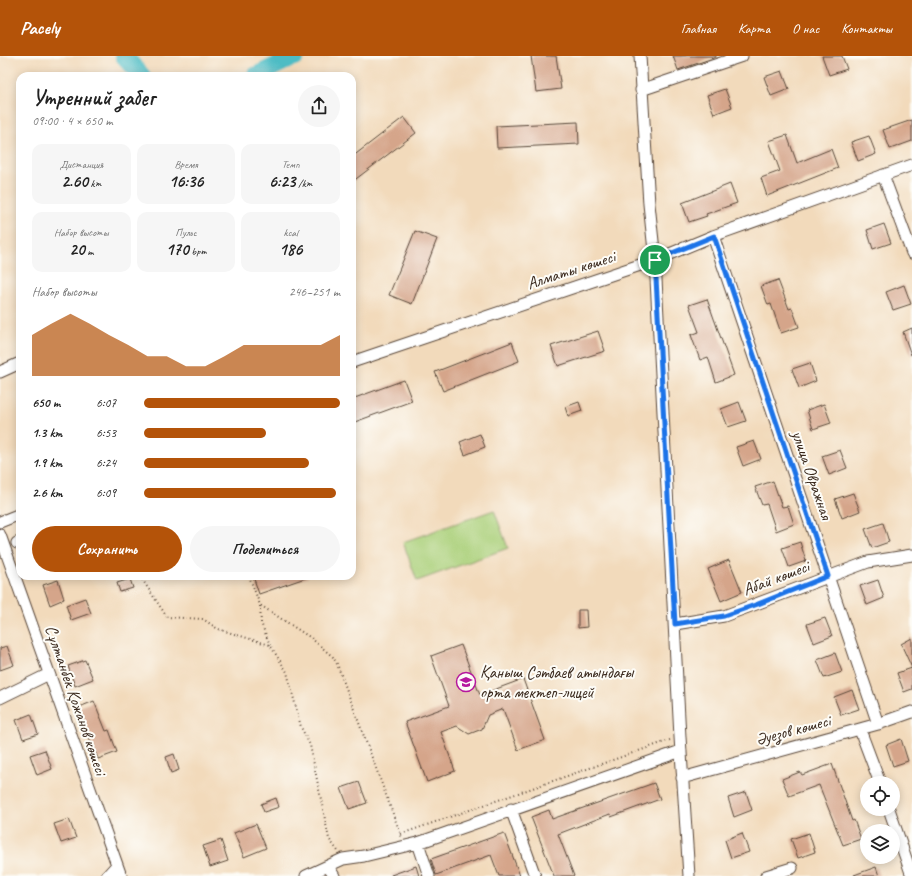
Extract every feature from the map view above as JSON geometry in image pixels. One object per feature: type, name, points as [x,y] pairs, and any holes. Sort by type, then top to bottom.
[{"type":"street","points":[[640,56],[649,204],[655,260],[682,778],[689,876]]},
{"type":"street","points":[[641,90],[742,56]]},
{"type":"street","name":"Алматы көшесі","points":[[356,361],[655,260],[714,236],[912,165]]},
{"type":"street","points":[[884,175],[912,253]]},
{"type":"street","name":"улица Овражная","points":[[714,236],[878,724]]},
{"type":"street","points":[[0,372],[16,365]]},
{"type":"street","points":[[0,522],[16,516]]},
{"type":"street","name":"Сұлтанбек Қожанов көшесі","points":[[0,535],[121,876]]},
{"type":"street","name":"Абай көшесі","points":[[675,624],[724,616],[868,562],[912,555]]},
{"type":"street","points":[[0,698],[49,674]]},
{"type":"street","name":"Әуезов көшесі","points":[[682,778],[860,730],[912,712]]},
{"type":"street","points":[[860,730],[877,776]]},
{"type":"street","points":[[306,876],[343,859],[364,856],[418,843],[511,809],[681,751]]},
{"type":"street","points":[[511,809],[535,876]]},
{"type":"street","points":[[891,816],[912,876]]},
{"type":"street","points":[[418,843],[429,876]]},
{"type":"street","points":[[107,876],[117,865]]},
{"type":"street","points":[[328,866],[334,876]]},
{"type":"street","points":[[766,876],[792,868]]},
{"type":"path","points":[[143,580],[167,616],[203,619],[218,629],[270,645]]},
{"type":"path","points":[[250,580],[260,606],[261,623],[270,645],[287,672],[301,727],[310,745],[329,839],[343,859]]},
{"type":"path","points":[[260,606],[311,638],[333,657],[337,664],[401,834],[404,846]]},
{"type":"path","points":[[401,834],[680,737]]},
{"type":"green space","points":[[494,510],[508,548],[417,581],[403,542]]},
{"type":"building","points":[[531,56],[556,56],[561,89],[536,92]]},
{"type":"building","points":[[673,56],[716,56],[716,57],[678,70]]},
{"type":"building","points":[[822,56],[842,56],[847,69],[829,75]]},
{"type":"building","points":[[782,71],[789,89],[771,96],[764,77]]},
{"type":"building","points":[[725,89],[732,107],[714,114],[707,95]]},
{"type":"building","points":[[404,117],[416,133],[356,179],[356,154]]},
{"type":"building","points":[[912,120],[912,141],[890,149],[883,130]]},
{"type":"building","points":[[578,122],[579,144],[497,148],[496,126]]},
{"type":"building","points":[[787,135],[797,163],[831,149],[838,168],[767,196],[761,178],[780,171],[769,141]]},
{"type":"building","points":[[869,136],[876,154],[858,161],[851,142]]},
{"type":"building","points":[[730,184],[737,203],[689,222],[682,203]]},
{"type":"building","points":[[884,224],[891,243],[873,249],[867,230]]},
{"type":"building","points":[[415,231],[437,239],[412,304],[389,295]]},
{"type":"building","points":[[778,280],[789,309],[792,308],[799,327],[781,333],[771,304],[768,305],[761,286]]},
{"type":"building","points":[[904,285],[911,304],[893,310],[886,292]]},
{"type":"building","points":[[707,299],[734,375],[716,382],[708,357],[700,360],[691,335],[699,332],[689,305]]},
{"type":"building","points":[[912,328],[912,355],[911,355],[903,332]]},
{"type":"building","points":[[598,331],[605,351],[558,366],[551,346]]},
{"type":"building","points":[[512,342],[519,361],[443,391],[435,372]]},
{"type":"building","points":[[810,363],[816,381],[799,388],[792,369]]},
{"type":"building","points":[[404,380],[412,401],[356,422],[356,398]]},
{"type":"building","points":[[579,402],[582,411],[568,416],[565,407]]},
{"type":"building","points":[[739,402],[746,421],[728,427],[721,409]]},
{"type":"building","points":[[824,404],[831,423],[813,429],[807,410]]},
{"type":"building","points":[[480,434],[485,447],[465,455],[460,442]]},
{"type":"building","points":[[754,441],[761,459],[743,466],[736,447]]},
{"type":"building","points":[[840,450],[847,468],[829,475],[822,456]]},
{"type":"building","points":[[773,481],[782,507],[788,506],[794,524],[776,531],[767,504],[762,505],[755,487]]},
{"type":"building","points":[[853,493],[860,511],[842,518],[835,499]]},
{"type":"building","points":[[883,523],[889,542],[872,548],[865,529]]},
{"type":"building","points":[[800,542],[806,561],[789,567],[782,548]]},
{"type":"building","points":[[729,560],[742,592],[721,601],[708,569]]},
{"type":"building","points":[[58,580],[64,599],[50,605],[43,585]]},
{"type":"building","points":[[130,580],[133,588],[120,592],[117,583]]},
{"type":"building","points":[[254,580],[299,580],[259,594]]},
{"type":"building","points":[[878,580],[884,598],[867,605],[860,586]]},
{"type":"building","points":[[85,598],[91,613],[71,620],[66,605]]},
{"type":"building","points":[[578,610],[586,610],[587,627],[578,628]]},
{"type":"building","points":[[825,618],[832,636],[814,643],[807,624]]},
{"type":"building","points":[[912,638],[912,668],[901,644]]},
{"type":"building","points":[[461,645],[480,695],[523,679],[545,740],[518,750],[503,709],[488,715],[482,729],[469,734],[457,726],[441,732],[455,771],[427,782],[405,722],[449,706],[431,656]]},
{"type":"building","points":[[7,646],[14,665],[0,670],[0,648]]},
{"type":"building","points":[[835,653],[842,672],[824,678],[817,660]]},
{"type":"building","points":[[85,660],[93,679],[75,686],[68,666]]},
{"type":"building","points":[[912,668],[912,689],[904,692],[897,673]]},
{"type":"building","points":[[852,690],[859,709],[841,715],[834,697]]},
{"type":"building","points":[[94,701],[106,731],[109,730],[117,752],[98,759],[77,708]]},
{"type":"building","points":[[31,714],[38,734],[23,739],[16,720]]},
{"type":"building","points":[[901,739],[908,761],[893,766],[886,745]]},
{"type":"building","points":[[45,750],[52,769],[37,775],[30,755]]},
{"type":"building","points":[[174,754],[179,770],[171,773],[166,757]]},
{"type":"building","points":[[832,764],[860,839],[843,845],[819,785],[789,796],[782,779],[800,772],[802,775]]},
{"type":"building","points":[[359,782],[367,803],[349,809],[341,788]]},
{"type":"building","points":[[654,783],[660,799],[611,817],[610,814],[558,834],[574,876],[554,876],[531,817],[549,810],[552,819]]},
{"type":"building","points":[[746,792],[752,810],[734,817],[728,798]]},
{"type":"building","points":[[276,798],[279,807],[264,812],[261,804]]},
{"type":"building","points":[[69,819],[76,838],[61,843],[54,824]]},
{"type":"building","points":[[256,824],[266,848],[244,857],[234,833]]},
{"type":"building","points":[[504,833],[520,876],[499,876],[491,855],[436,875],[431,859]]},
{"type":"building","points":[[742,833],[749,852],[731,858],[725,840]]},
{"type":"building","points":[[809,833],[815,852],[798,858],[791,839]]},
{"type":"building","points":[[221,840],[228,861],[210,867],[203,846]]},
{"type":"building","points":[[416,866],[419,876],[391,876],[391,875]]},
{"type":"building","points":[[876,867],[879,876],[854,876],[854,875]]},
{"type":"waterway","points":[[124,56],[138,72]]},
{"type":"waterway","points":[[263,72],[296,56]]},
{"type":"place","name":"Қаныш Сәтбаев атындағы орта мектеп-лицей","points":[[466,682]]},
{"type":"route","points":[[714,236],[828,576],[724,616],[675,624],[664,416],[655,260],[714,236]]}]
